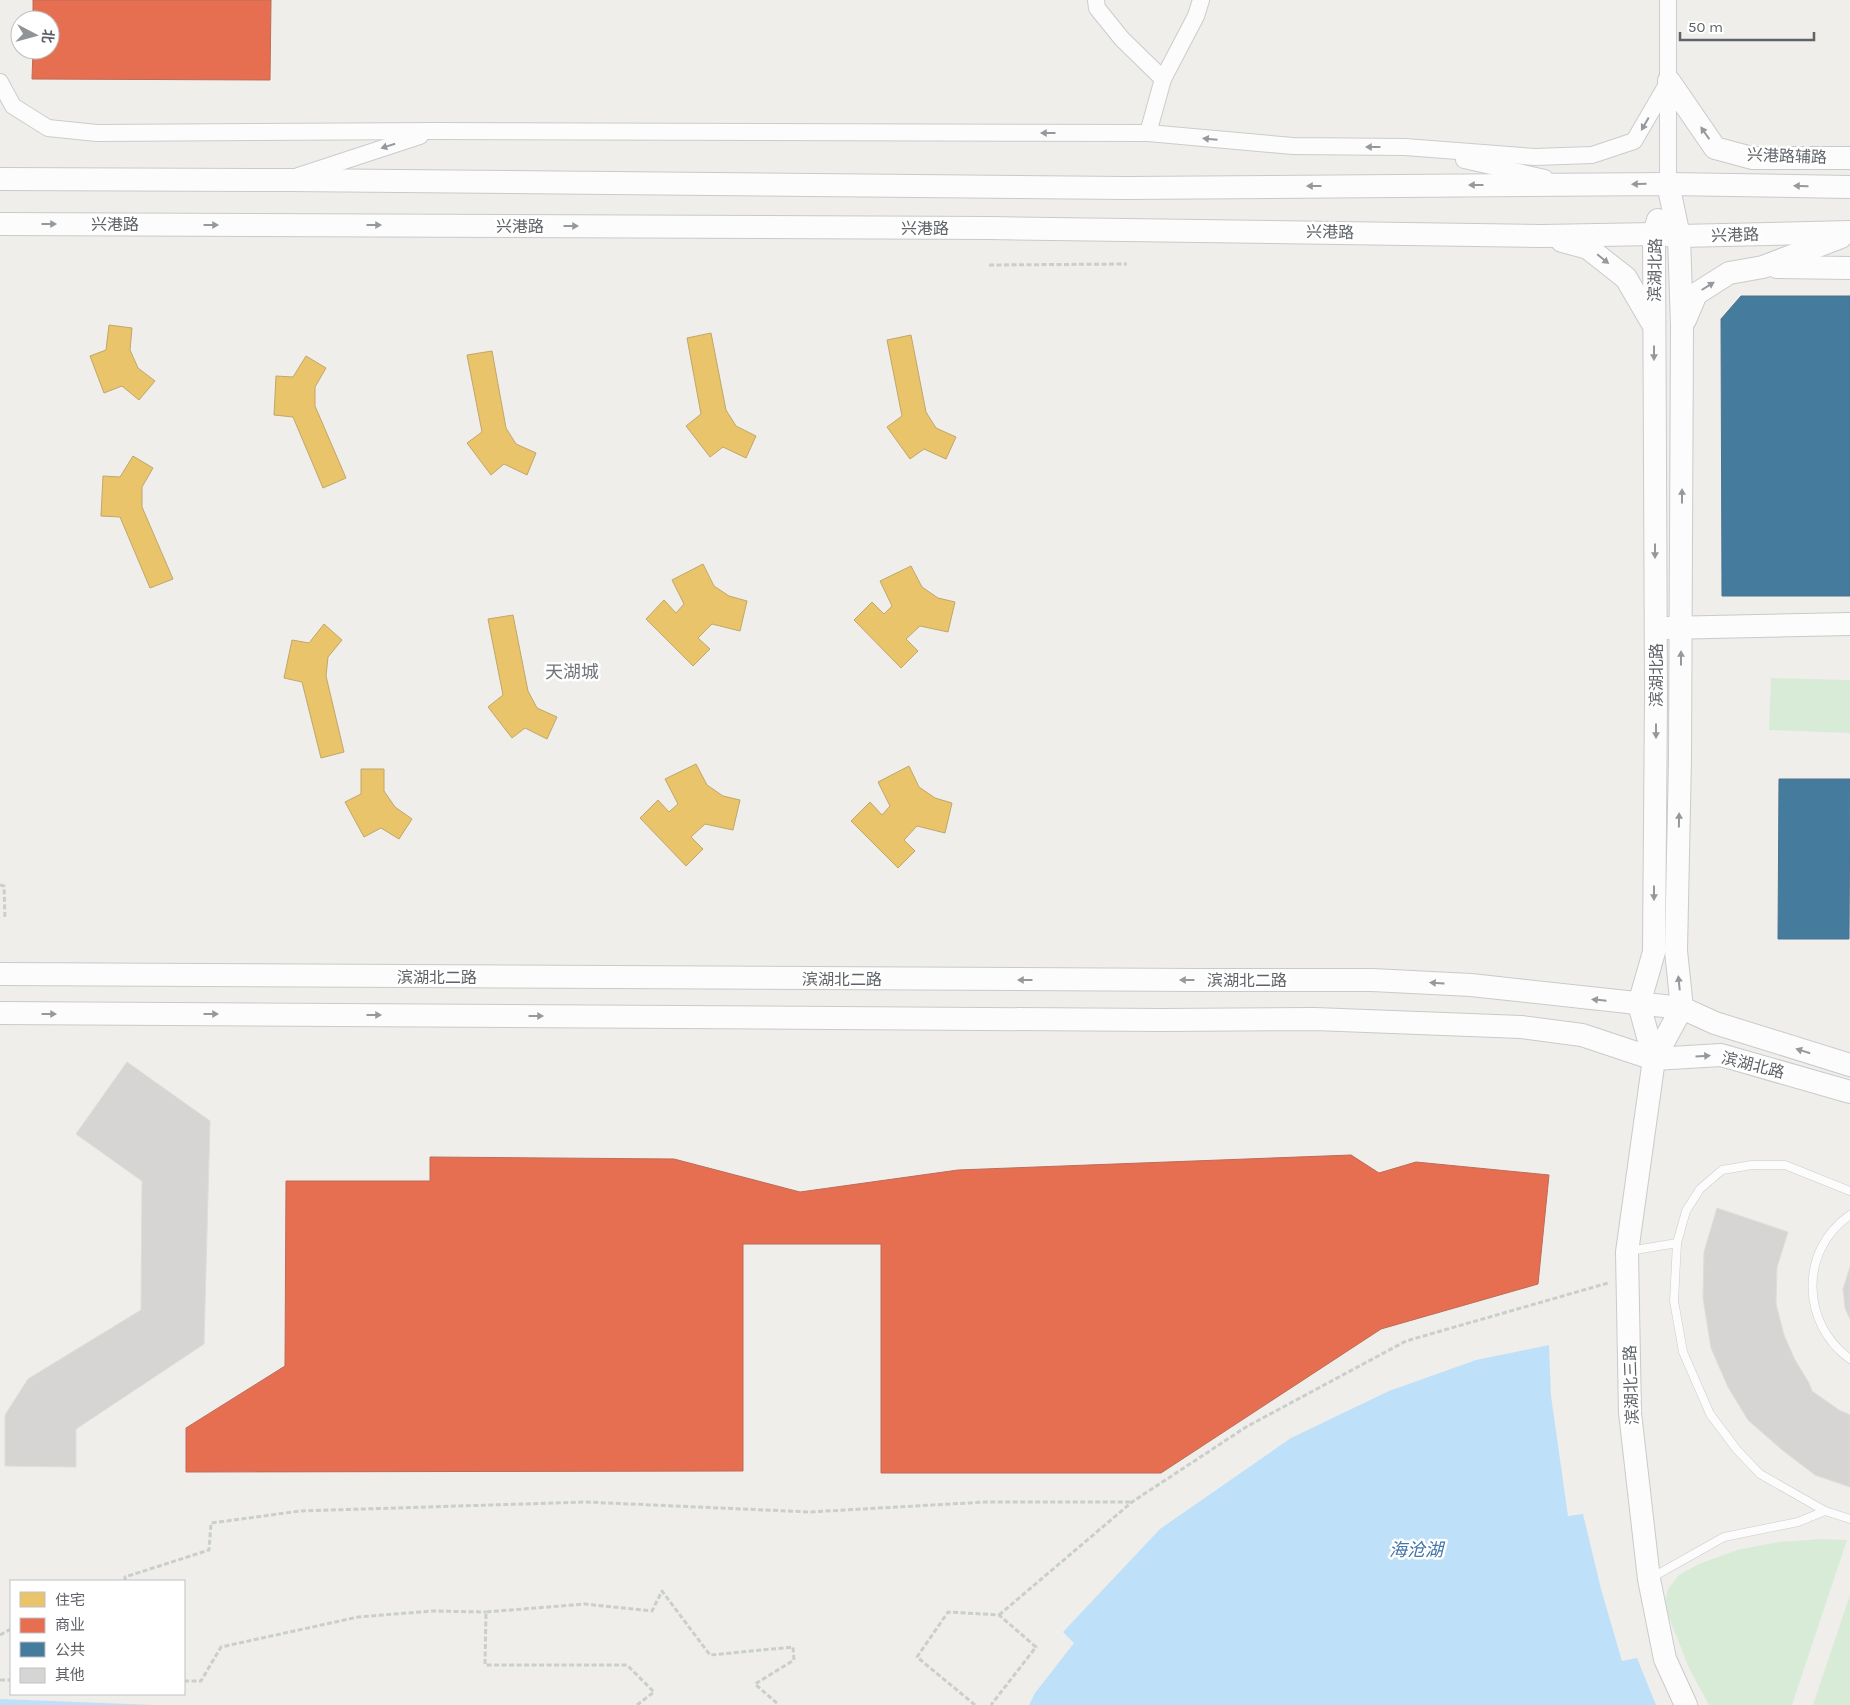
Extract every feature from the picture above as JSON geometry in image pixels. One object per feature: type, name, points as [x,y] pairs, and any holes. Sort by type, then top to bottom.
[{"type":"street","points":[[1096,0],[1097,8],[1122,39],[1163,79]]},
{"type":"street","points":[[1148,133],[1163,79],[1196,16],[1201,0]]},
{"type":"street","points":[[1668,0],[1668,184]]},
{"type":"street","points":[[0,82],[13,106],[48,128],[97,133],[434,131],[1148,133],[1293,146],[1405,147],[1535,158],[1592,155],[1634,141],[1669,81]]},
{"type":"street","name":"兴港路辅路","points":[[1669,81],[1715,148],[1752,158],[1850,158]]},
{"type":"street","points":[[289,180],[434,131]]},
{"type":"street","points":[[1405,147],[1574,185]]},
{"type":"street","points":[[1804,158],[1850,169]]},
{"type":"street","points":[[0,179],[1116,188],[1668,184],[1850,187]]},
{"type":"street","name":"滨湖北路","points":[[1639,1004],[1654,952],[1656,628],[1654,234],[1668,184]]},
{"type":"street","name":"滨湖北路","points":[[1668,184],[1679,236],[1682,326],[1682,627],[1676,951],[1682,1008],[1715,1023],[1850,1065]]},
{"type":"street","name":"兴港路","points":[[0,224],[990,228],[1542,236],[1850,233]]},
{"type":"street","points":[[1763,267],[1850,233]]},
{"type":"street","points":[[1542,236],[1588,248],[1626,278],[1654,326]]},
{"type":"street","points":[[1682,326],[1696,294],[1729,273],[1763,267],[1850,268]]},
{"type":"street","points":[[1656,628],[1850,624]]},
{"type":"street","name":"滨湖北二路","points":[[0,974],[1372,980],[1471,985],[1682,1008]]},
{"type":"street","points":[[1639,1004],[1654,1060]]},
{"type":"street","points":[[1654,1060],[1682,1008]]},
{"type":"street","points":[[0,1013],[1162,1020],[1314,1019],[1521,1027],[1582,1036],[1654,1060]]},
{"type":"street","name":"滨湖北路","points":[[1654,1060],[1721,1055],[1850,1092]]},
{"type":"street","name":"滨湖北三路","points":[[1654,1060],[1627,1252],[1630,1413],[1649,1579],[1665,1659],[1686,1705]]},
{"type":"lane","points":[[1850,1191],[1785,1166],[1752,1164],[1722,1170],[1700,1189],[1686,1211],[1677,1243],[1674,1301],[1683,1352],[1710,1414],[1737,1450],[1760,1474],[1825,1511],[1850,1519]]},
{"type":"lane","points":[[1850,1215],[1839,1223],[1822,1246],[1813,1272],[1812,1300],[1821,1327],[1837,1350],[1850,1359]]},
{"type":"lane","points":[[1627,1252],[1677,1243]]},
{"type":"lane","points":[[1649,1579],[1724,1537],[1798,1522],[1825,1511]]},
{"type":"path","points":[[989,265],[1127,264]]},
{"type":"path","points":[[0,886],[4,886],[5,919]]},
{"type":"path","points":[[999,1615],[1132,1502],[1246,1428],[1406,1341],[1628,1277]]},
{"type":"path","points":[[124,1580],[125,1577],[209,1550],[211,1523],[300,1511],[586,1502],[810,1512],[985,1502],[1132,1502]]},
{"type":"path","points":[[185,1681],[201,1681],[221,1647],[358,1617],[432,1611],[486,1612],[585,1604],[652,1611],[662,1591],[710,1655],[793,1647],[794,1660],[755,1684],[779,1705]]},
{"type":"path","points":[[486,1612],[485,1665],[627,1665],[654,1692],[637,1705]]},
{"type":"path","points":[[975,1705],[917,1657],[948,1612],[999,1615],[1036,1647],[992,1705]]},
{"type":"green space","points":[[1771,678],[1850,680],[1850,733],[1769,730]]},
{"type":"green space","points":[[1822,1539],[1847,1540],[1792,1705],[1709,1705],[1689,1668],[1664,1605],[1668,1589],[1679,1575],[1699,1564],[1737,1550],[1779,1542]]},
{"type":"green space","points":[[1850,1595],[1850,1705],[1813,1705]]},
{"type":"water","name":"海沧湖","points":[[1549,1345],[1551,1396],[1568,1516],[1583,1514],[1601,1589],[1622,1661],[1637,1658],[1656,1705],[1029,1705],[1035,1693],[1074,1643],[1063,1632],[1160,1529],[1291,1438],[1389,1391],[1476,1360]]},
{"type":"water","points":[[0,1699],[155,1705],[0,1705]]},
{"type":"building: 住宅","points":[[109,325],[132,328],[130,350],[138,368],[155,381],[139,400],[122,386],[104,393],[90,356],[106,350]]},
{"type":"building: 住宅","points":[[711,333],[726,410],[736,426],[756,436],[746,458],[723,447],[710,457],[686,426],[701,414],[687,338]]},
{"type":"building: 住宅","points":[[911,335],[926,412],[936,428],[956,437],[946,459],[924,449],[910,459],[887,427],[902,416],[887,340]]},
{"type":"building: 住宅","points":[[492,351],[506,428],[516,444],[536,453],[527,475],[504,464],[491,475],[467,443],[482,432],[467,355]]},
{"type":"building: 住宅","points":[[306,356],[326,368],[315,387],[315,406],[346,478],[323,488],[293,417],[274,415],[276,376],[293,377]]},
{"type":"building: 住宅","points":[[133,456],[153,468],[142,487],[142,507],[173,579],[150,588],[120,517],[101,516],[103,476],[120,477]]},
{"type":"building: 住宅","points":[[703,564],[714,586],[729,596],[747,601],[740,631],[712,624],[698,638],[710,649],[693,666],[646,619],[664,600],[676,613],[684,604],[672,580]]},
{"type":"building: 住宅","points":[[911,566],[922,587],[938,598],[955,602],[948,632],[920,626],[906,639],[918,651],[901,668],[854,620],[872,602],[884,614],[892,606],[880,581]]},
{"type":"building: 住宅","points":[[513,615],[528,691],[537,708],[557,717],[547,739],[525,728],[512,738],[488,707],[503,695],[488,619]]},
{"type":"building: 住宅","points":[[324,624],[342,640],[328,657],[326,676],[344,752],[321,758],[302,682],[284,678],[292,640],[309,643]]},
{"type":"building: 住宅","points":[[696,764],[707,785],[723,796],[740,800],[733,830],[705,824],[691,837],[703,849],[686,866],[640,818],[658,800],[669,812],[678,804],[665,779]]},
{"type":"building: 住宅","points":[[909,766],[919,787],[935,798],[952,803],[945,833],[917,826],[904,840],[915,851],[898,868],[851,821],[870,802],[882,815],[890,806],[878,782]]},
{"type":"building: 住宅","points":[[361,769],[384,769],[384,791],[395,807],[412,819],[399,839],[381,828],[364,837],[345,802],[361,794]]},
{"type":"building: 商业","points":[[33,0],[271,0],[270,80],[32,79],[33,60],[60,60],[60,10],[33,10]]},
{"type":"building: 商业","points":[[1351,1155],[1379,1173],[1416,1162],[1549,1175],[1538,1284],[1381,1329],[1161,1473],[881,1473],[881,1244],[743,1244],[743,1471],[186,1472],[186,1428],[285,1366],[286,1181],[430,1181],[430,1157],[674,1159],[800,1192],[958,1170]]},
{"type":"building: 公共","points":[[1741,296],[1850,296],[1850,596],[1722,596],[1721,319]]},
{"type":"building: 公共","points":[[1779,779],[1850,779],[1849,939],[1778,939]]},
{"type":"building: 其他","points":[[127,1062],[210,1121],[204,1344],[76,1429],[76,1467],[5,1466],[5,1415],[28,1379],[141,1310],[142,1181],[76,1134]]},
{"type":"building: 其他","points":[[1717,1208],[1788,1232],[1777,1267],[1776,1304],[1784,1335],[1812,1391],[1839,1410],[1850,1415],[1850,1487],[1815,1475],[1781,1449],[1748,1420],[1728,1387],[1711,1348],[1703,1298],[1704,1252]]},
{"type":"building: 其他","points":[[1850,1267],[1850,1319],[1845,1308],[1843,1289]]},
{"type":"district","name":"天湖城","points":[[572,672]]}]
